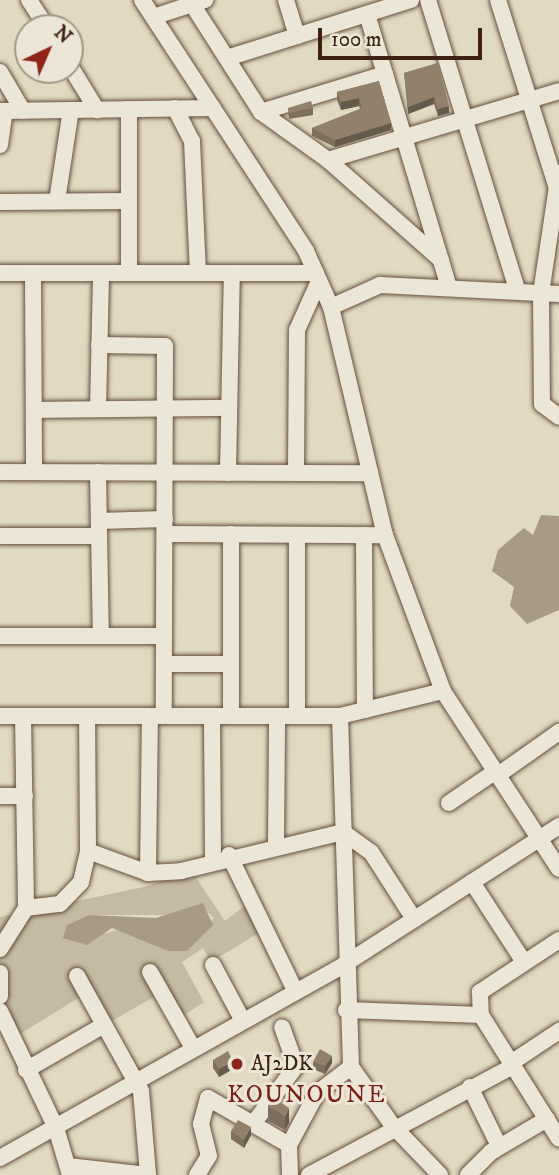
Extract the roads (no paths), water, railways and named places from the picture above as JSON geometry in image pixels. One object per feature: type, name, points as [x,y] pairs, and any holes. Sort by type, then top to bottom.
[{"type":"street","points":[[142,0],[318,277],[331,307],[385,535],[443,691],[559,870]]},
{"type":"street","points":[[286,0],[298,36]]},
{"type":"street","points":[[227,58],[411,0]]},
{"type":"street","points":[[428,0],[517,289]]},
{"type":"street","points":[[498,0],[558,180],[555,226],[541,293],[542,404],[559,417]]},
{"type":"street","points":[[153,17],[199,2],[227,58],[261,112],[328,160],[441,260]]},
{"type":"street","points":[[367,14],[449,287]]},
{"type":"street","points":[[0,72],[23,111]]},
{"type":"street","points":[[261,112],[385,74]]},
{"type":"street","points":[[81,84],[97,110]]},
{"type":"street","points":[[328,160],[559,91]]},
{"type":"street","points":[[175,108],[192,141],[198,273]]},
{"type":"street","points":[[0,145],[2,111],[213,108]]},
{"type":"street","points":[[129,109],[129,273]]},
{"type":"street","points":[[57,201],[71,110]]},
{"type":"street","points":[[0,202],[129,201]]},
{"type":"street","points":[[0,273],[232,273],[318,277]]},
{"type":"street","points":[[33,273],[34,472]]},
{"type":"street","points":[[98,409],[101,273]]},
{"type":"street","points":[[228,473],[232,273]]},
{"type":"street","points":[[296,473],[297,330],[318,277]]},
{"type":"street","points":[[331,307],[380,285],[517,289],[559,294]]},
{"type":"street","points":[[99,345],[165,346],[164,664],[157,716],[148,873]]},
{"type":"street","points":[[34,410],[229,408]]},
{"type":"street","points":[[0,472],[370,473]]},
{"type":"street","points":[[98,472],[100,636]]},
{"type":"street","points":[[0,536],[99,528],[165,527],[231,534],[385,535]]},
{"type":"street","points":[[231,534],[231,715]]},
{"type":"street","points":[[297,535],[297,716]]},
{"type":"street","points":[[364,535],[365,710]]},
{"type":"street","points":[[0,636],[164,636]]},
{"type":"street","points":[[164,664],[231,664]]},
{"type":"street","points":[[0,716],[340,716],[443,691]]},
{"type":"street","points":[[0,949],[26,908],[23,716]]},
{"type":"street","points":[[26,908],[68,898],[81,882],[88,851],[87,716]]},
{"type":"street","points":[[212,716],[213,860]]},
{"type":"street","points":[[276,844],[277,716]]},
{"type":"street","points":[[340,716],[346,1010],[351,1067],[393,1126],[438,1174]]},
{"type":"street","points":[[449,803],[559,732]]},
{"type":"street","points":[[0,796],[25,796]]},
{"type":"street","points":[[0,1158],[295,988],[345,964],[559,826]]},
{"type":"street","points":[[88,851],[148,873],[343,832],[379,862],[414,919]]},
{"type":"street","points":[[229,855],[295,988]]},
{"type":"street","points":[[472,882],[524,962]]},
{"type":"street","points":[[559,940],[480,992],[481,1015],[552,1120],[559,1139]]},
{"type":"street","points":[[213,965],[242,1019]]},
{"type":"street","points":[[150,972],[193,1048]]},
{"type":"street","points":[[0,973],[0,996]]},
{"type":"street","points":[[0,1011],[56,1128],[69,1170],[148,1175],[135,1082],[77,976]]},
{"type":"street","points":[[346,1010],[481,1015]]},
{"type":"street","points":[[26,1070],[104,1025]]},
{"type":"street","points":[[253,1124],[296,1066],[282,1027]]},
{"type":"street","points":[[309,1175],[393,1126],[512,1064],[559,1031]]},
{"type":"street","points":[[290,1175],[289,1145],[317,1093],[351,1067]]},
{"type":"street","points":[[470,1087],[499,1146]]},
{"type":"street","points":[[197,1175],[209,1156],[201,1124],[208,1098],[289,1145]]},
{"type":"street","points":[[468,1175],[499,1146],[552,1120]]},
{"type":"place","name":"AJ2DK","points":[[237,1064]]},
{"type":"district","name":"KOUNOUNE","points":[[307,1096]]}]
